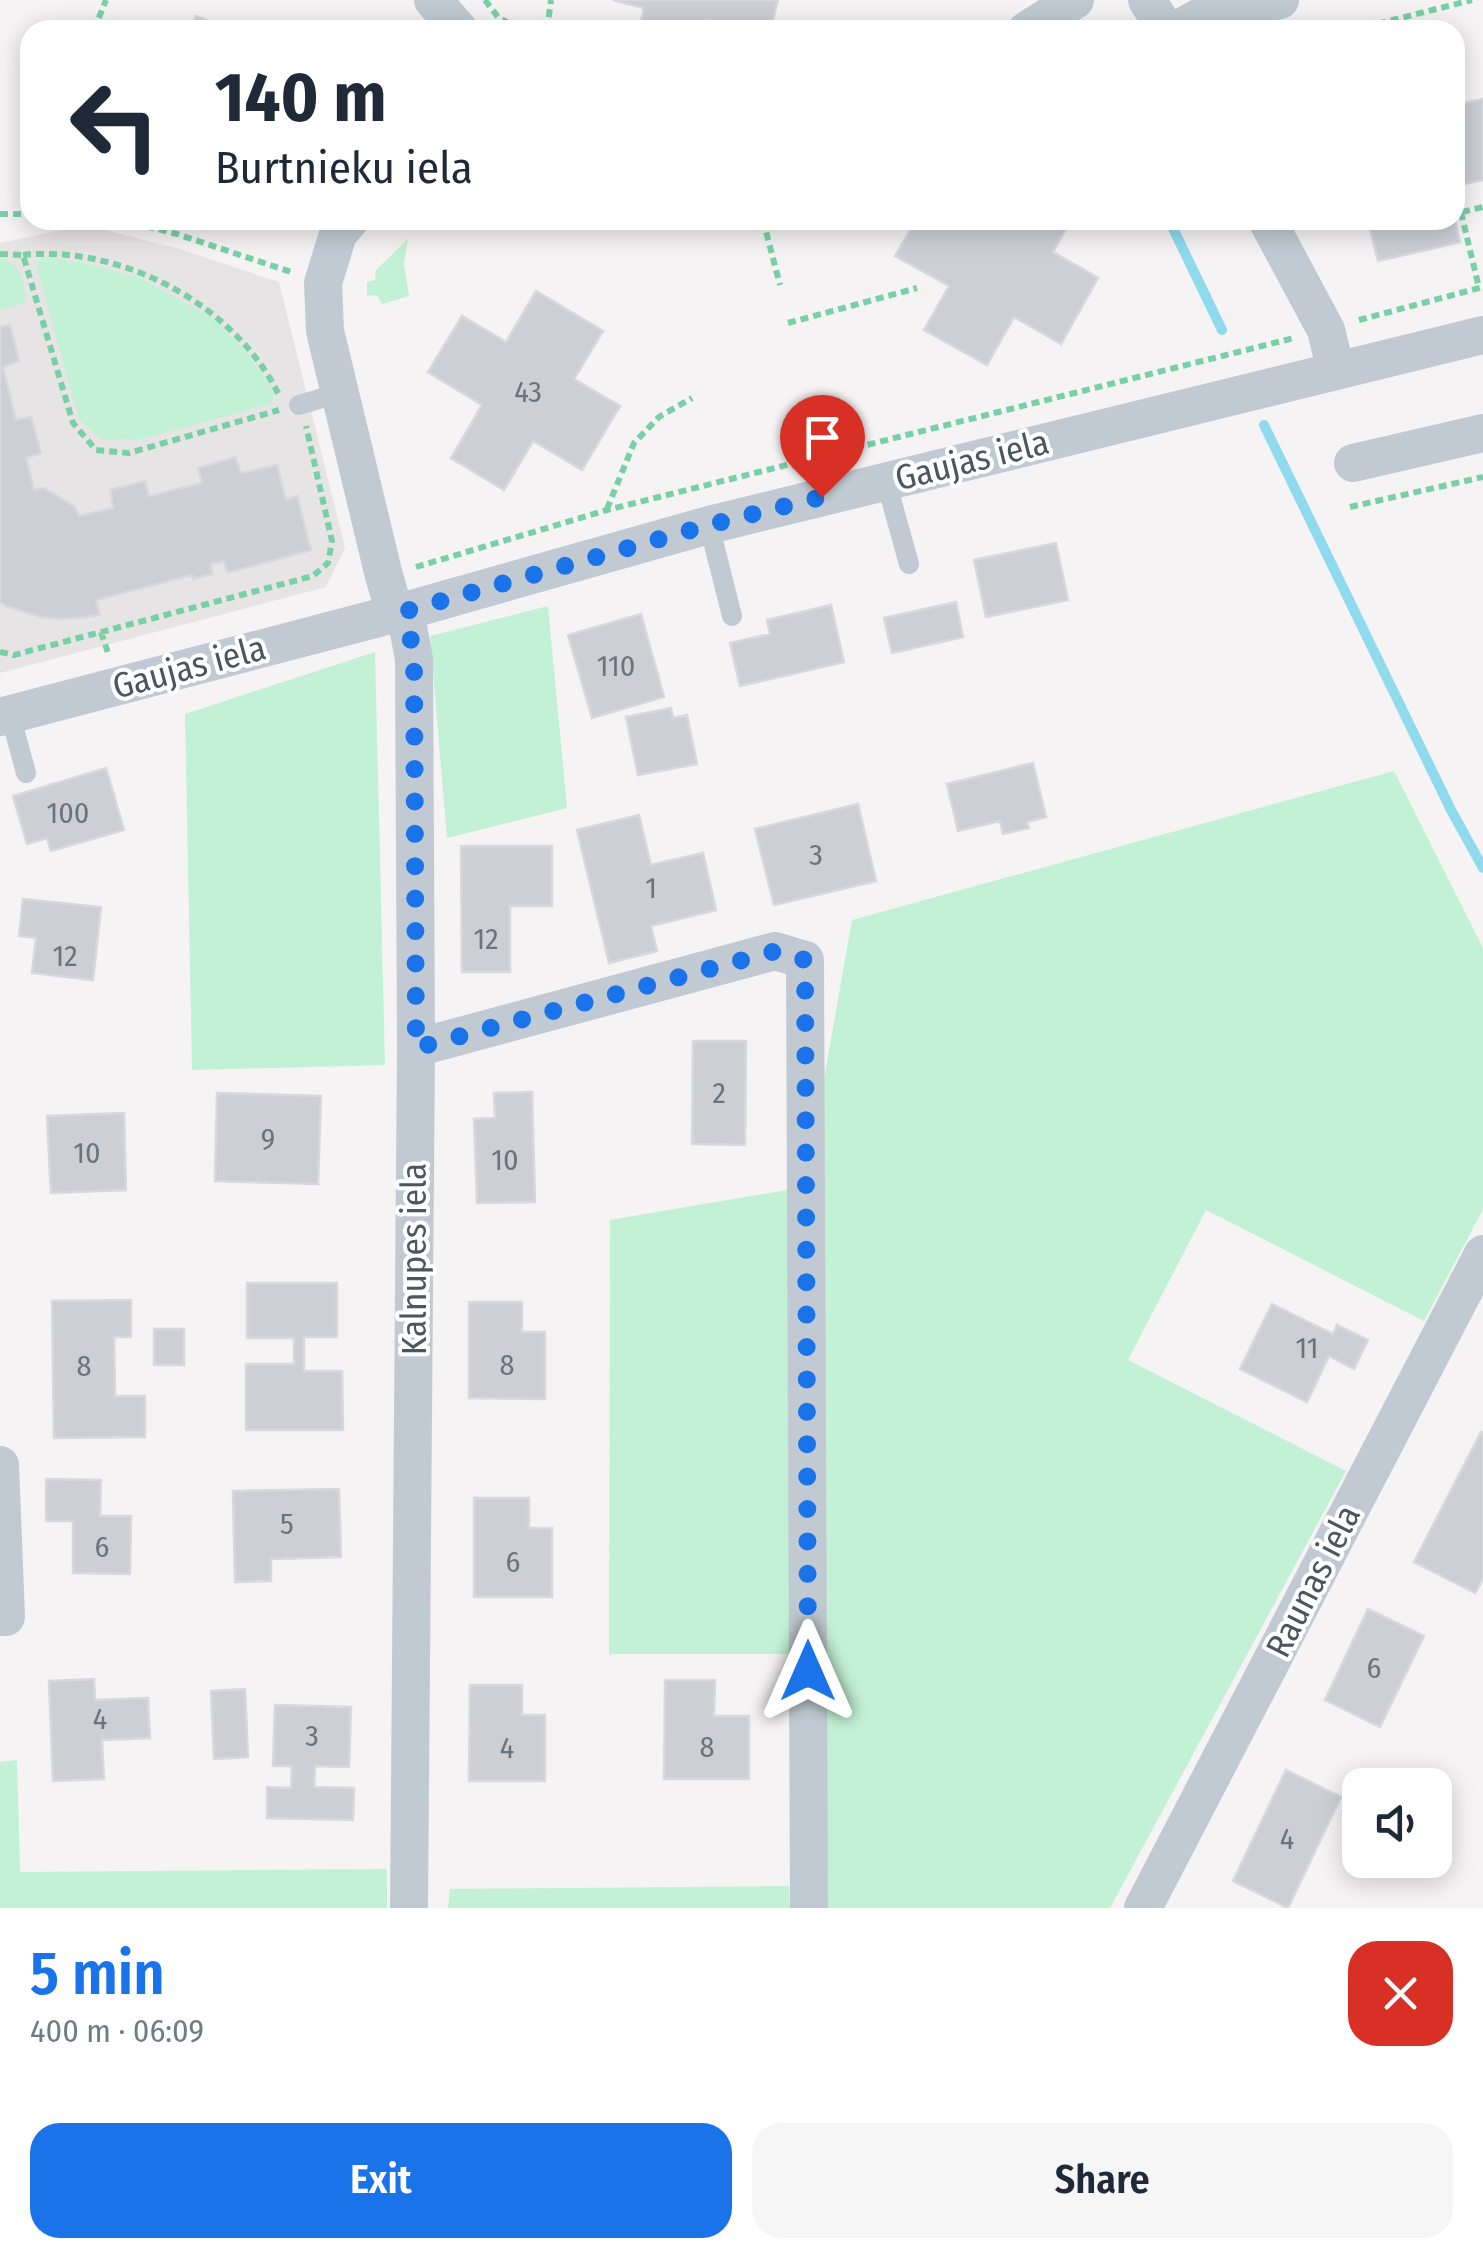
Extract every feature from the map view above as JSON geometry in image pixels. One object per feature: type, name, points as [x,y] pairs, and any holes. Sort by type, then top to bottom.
[{"type":"street","points":[[432,0],[450,20]]},
{"type":"street","points":[[1043,20],[1075,0]]},
{"type":"street","points":[[1194,20],[1222,3],[1260,5],[1280,0]]},
{"type":"street","name":"Kalnupes iela","points":[[341,230],[323,282],[325,331],[384,576],[414,659],[416,1048],[410,1908]]},
{"type":"street","points":[[1273,230],[1326,330],[1336,370]]},
{"type":"street","name":"Gaujas iela","points":[[5,716],[400,612],[709,525],[1483,335]]},
{"type":"street","points":[[1353,463],[1483,433]]},
{"type":"street","points":[[416,1048],[776,951],[805,960],[809,1908]]},
{"type":"street","name":"Raunas iela","points":[[1143,1908],[1483,1254]]},
{"type":"street","points":[[0,1465],[3,1617]]},
{"type":"lane","points":[[299,404],[339,393]]},
{"type":"lane","points":[[886,481],[908,564]]},
{"type":"lane","points":[[709,525],[732,616]]},
{"type":"lane","points":[[5,716],[26,773]]},
{"type":"path","points":[[485,0],[505,20]]},
{"type":"path","points":[[1393,20],[1472,0]]},
{"type":"path","points":[[1465,225],[1479,288]]},
{"type":"path","points":[[161,230],[323,282]]},
{"type":"path","points":[[766,230],[780,284]]},
{"type":"path","points":[[0,254],[47,253],[113,264],[150,277],[222,322],[268,372],[285,408],[129,454],[96,450],[73,423],[23,256]]},
{"type":"path","points":[[788,324],[918,288]]},
{"type":"path","points":[[607,510],[634,444],[659,417],[692,398]]},
{"type":"path","points":[[0,652],[14,654],[313,576],[328,563],[332,542],[299,404]]},
{"type":"path","points":[[1350,507],[1483,476]]},
{"type":"path","points":[[101,632],[108,653]]},
{"type":"path","points":[[0,644],[14,654]]},
{"type":"shaded area","points":[[61,230],[105,230],[180,249],[279,282],[345,548],[326,587],[0,673],[0,243]]},
{"type":"green space","points":[[408,239],[404,264],[409,296],[382,304],[377,295],[367,296],[367,282],[375,280],[376,270]]},
{"type":"green space","points":[[42,257],[138,277],[212,317],[248,354],[275,392],[271,404],[142,439],[101,440],[79,419],[36,265]]},
{"type":"green space","points":[[0,258],[18,269],[27,302],[0,310]]},
{"type":"green space","points":[[548,606],[567,808],[447,838],[430,636]]},
{"type":"green space","points":[[375,652],[385,1065],[192,1070],[185,714]]},
{"type":"green space","points":[[1394,771],[1483,948],[1483,1209],[1424,1321],[1206,1210],[1128,1360],[1346,1471],[1110,1908],[824,1908],[824,1079],[852,920]]},
{"type":"green space","points":[[798,1188],[795,1654],[609,1654],[610,1220]]},
{"type":"green space","points":[[17,1760],[20,1872],[387,1869],[387,1908],[0,1908],[0,1762]]},
{"type":"green space","points":[[789,1886],[790,1908],[448,1908],[450,1889]]},
{"type":"building","points":[[613,0],[778,0],[773,20],[641,20],[644,8]]},
{"type":"building","points":[[1483,99],[1483,180],[1465,184],[1465,103]]},
{"type":"building","points":[[910,230],[1065,230],[1053,252],[1098,278],[1061,344],[1014,317],[987,365],[924,330],[949,286],[895,256]]},
{"type":"building","points":[[1370,230],[1457,230],[1460,242],[1378,261]]},
{"type":"building","points":[[536,291],[603,331],[574,379],[620,406],[582,470],[533,441],[504,490],[451,458],[482,405],[428,372],[462,316],[506,342]]},
{"type":"building","points":[[10,325],[19,361],[3,367],[16,420],[31,417],[41,453],[26,458],[34,490],[44,488],[75,507],[79,516],[113,508],[110,490],[145,481],[149,496],[202,483],[198,468],[235,457],[241,473],[277,465],[286,500],[297,496],[311,550],[227,573],[224,561],[210,564],[213,574],[193,579],[192,575],[96,600],[100,615],[42,617],[0,602],[0,327]]},
{"type":"building","points":[[1056,543],[1068,600],[986,617],[974,560]]},
{"type":"building","points":[[956,602],[963,637],[892,653],[884,618]]},
{"type":"building","points":[[831,605],[844,662],[740,686],[730,643],[770,634],[767,620]]},
{"type":"building","points":[[641,614],[664,697],[592,718],[568,635]]},
{"type":"building","points":[[671,708],[673,718],[687,715],[697,764],[638,775],[626,717]]},
{"type":"building","points":[[1033,763],[1046,817],[1027,822],[1029,828],[1003,834],[1000,821],[958,831],[947,784]]},
{"type":"building","points":[[106,768],[124,830],[51,851],[47,838],[27,844],[13,796]]},
{"type":"building","points":[[858,804],[876,881],[774,905],[755,829]]},
{"type":"building","points":[[639,815],[651,865],[703,853],[716,910],[651,926],[657,951],[609,963],[577,830]]},
{"type":"building","points":[[461,846],[552,846],[552,906],[510,906],[510,972],[462,972]]},
{"type":"building","points":[[23,899],[101,907],[93,980],[32,973],[36,938],[19,936]]},
{"type":"building","points":[[693,1041],[746,1041],[745,1145],[692,1144]]},
{"type":"building","points":[[532,1092],[535,1202],[477,1203],[474,1119],[495,1118],[494,1093]]},
{"type":"building","points":[[217,1093],[321,1096],[318,1184],[215,1181]]},
{"type":"building","points":[[124,1113],[126,1190],[51,1193],[47,1116]]},
{"type":"building","points":[[247,1283],[337,1283],[337,1337],[304,1337],[304,1371],[342,1371],[343,1430],[246,1430],[246,1364],[294,1364],[294,1338],[247,1338]]},
{"type":"building","points":[[131,1300],[131,1337],[114,1337],[115,1396],[145,1396],[145,1437],[54,1438],[52,1301]]},
{"type":"building","points":[[469,1302],[522,1302],[522,1332],[545,1332],[545,1399],[469,1398]]},
{"type":"building","points":[[1272,1304],[1333,1334],[1337,1325],[1368,1340],[1354,1369],[1329,1356],[1307,1402],[1240,1369]]},
{"type":"building","points":[[154,1329],[184,1329],[184,1365],[154,1365]]},
{"type":"building","points":[[1481,1432],[1483,1579],[1475,1593],[1414,1562]]},
{"type":"building","points":[[46,1479],[101,1480],[100,1516],[131,1516],[130,1574],[73,1573],[73,1521],[46,1521]]},
{"type":"building","points":[[339,1489],[341,1557],[271,1559],[271,1581],[235,1582],[233,1491]]},
{"type":"building","points":[[474,1498],[529,1498],[529,1528],[552,1528],[552,1597],[474,1597]]},
{"type":"building","points":[[1368,1609],[1424,1636],[1380,1727],[1325,1700]]},
{"type":"building","points":[[94,1679],[95,1700],[148,1698],[150,1738],[102,1740],[104,1779],[53,1781],[49,1681]]},
{"type":"building","points":[[665,1680],[715,1680],[714,1716],[749,1716],[749,1779],[664,1779]]},
{"type":"building","points":[[470,1685],[522,1685],[522,1715],[545,1715],[545,1781],[469,1781]]},
{"type":"building","points":[[245,1689],[248,1757],[214,1759],[211,1691]]},
{"type":"building","points":[[275,1705],[351,1707],[349,1767],[315,1766],[314,1787],[354,1788],[353,1820],[267,1818],[267,1787],[291,1788],[292,1766],[273,1766]]},
{"type":"building","points":[[1286,1770],[1341,1797],[1288,1908],[1233,1881]]},
{"type":"waterway","points":[[1174,230],[1222,330]]},
{"type":"waterway","points":[[1264,425],[1483,868]]},
{"type":"route","points":[[808,1671],[805,960],[776,951],[416,1048],[414,659],[406,611],[822,497]]}]
